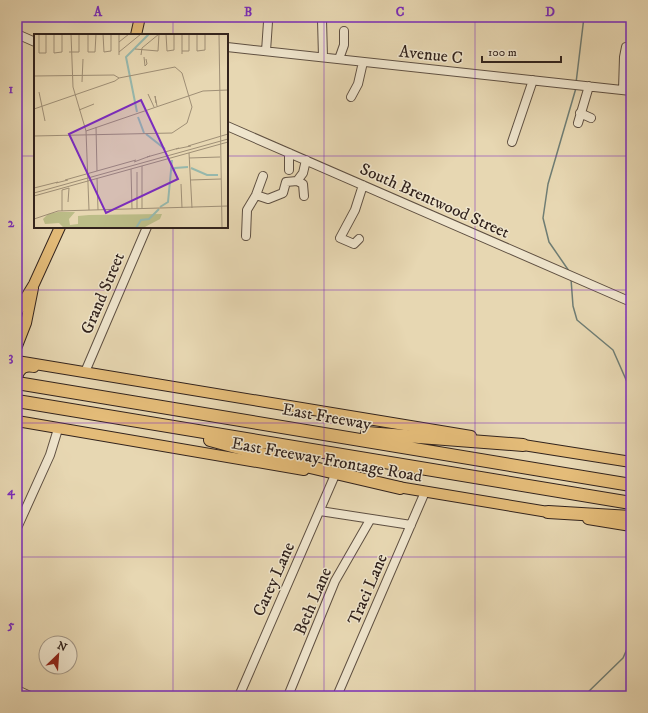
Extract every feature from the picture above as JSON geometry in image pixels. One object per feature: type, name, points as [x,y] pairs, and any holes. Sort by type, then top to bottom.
[{"type":"highway","name":"East Freeway","points":[[17,383],[631,485]]},
{"type":"highway","name":"East Freeway","points":[[17,401],[631,503]]},
{"type":"highway","points":[[133,420],[310,467],[400,488]]},
{"type":"highway","points":[[330,434],[361,432],[523,445]]},
{"type":"highway","points":[[548,512],[631,517]]},
{"type":"main road","points":[[136,34],[140,17]]},
{"type":"main road","points":[[17,312],[34,284],[60,228]]},
{"type":"main road","points":[[17,346],[26,323],[34,284]]},
{"type":"main road","points":[[17,361],[631,462]]},
{"type":"main road","points":[[17,377],[19,370],[30,366],[61,371],[71,370]]},
{"type":"main road","name":"East Freeway Frontage Road","points":[[17,421],[335,475],[400,488],[631,526]]},
{"type":"street","points":[[322,20],[323,57]]},
{"type":"street","points":[[266,51],[268,22]]},
{"type":"street","points":[[338,59],[344,45],[344,31]]},
{"type":"street","points":[[17,34],[34,42]]},
{"type":"street","name":"Avenue C","points":[[228,47],[627,91]]},
{"type":"street","points":[[626,47],[624,57],[627,91]]},
{"type":"street","points":[[351,97],[358,84],[363,62]]},
{"type":"street","points":[[512,142],[533,80]]},
{"type":"street","points":[[578,123],[585,86]]},
{"type":"street","points":[[580,113],[591,118]]},
{"type":"street","name":"South Brentwood Street","points":[[228,126],[631,302]]},
{"type":"street","points":[[289,153],[289,170]]},
{"type":"street","points":[[297,181],[303,173],[306,160]]},
{"type":"street","points":[[246,236],[246,210],[256,195],[263,176]]},
{"type":"street","points":[[256,195],[268,200],[283,193],[286,182],[297,181],[303,184],[304,196]]},
{"type":"street","points":[[359,239],[354,244],[340,238],[355,210],[363,185]]},
{"type":"street","name":"Grand Street","points":[[85,372],[148,228]]},
{"type":"street","points":[[17,528],[50,454],[58,429]]},
{"type":"street","name":"Carey Lane","points":[[239,696],[335,475]]},
{"type":"street","name":"Traci Lane","points":[[337,696],[425,492]]},
{"type":"street","points":[[320,511],[370,520],[411,525]]},
{"type":"street","name":"Beth Lane","points":[[288,696],[335,581],[370,520]]},
{"type":"street","points":[[17,690],[30,696]]},
{"type":"waterway","points":[[576,83],[584,17]]},
{"type":"waterway","points":[[569,271],[549,242],[543,218],[548,184],[576,88]]},
{"type":"waterway","points":[[571,279],[573,306],[577,320],[613,350],[631,391]]},
{"type":"waterway","points":[[584,696],[623,658],[631,640]]}]
